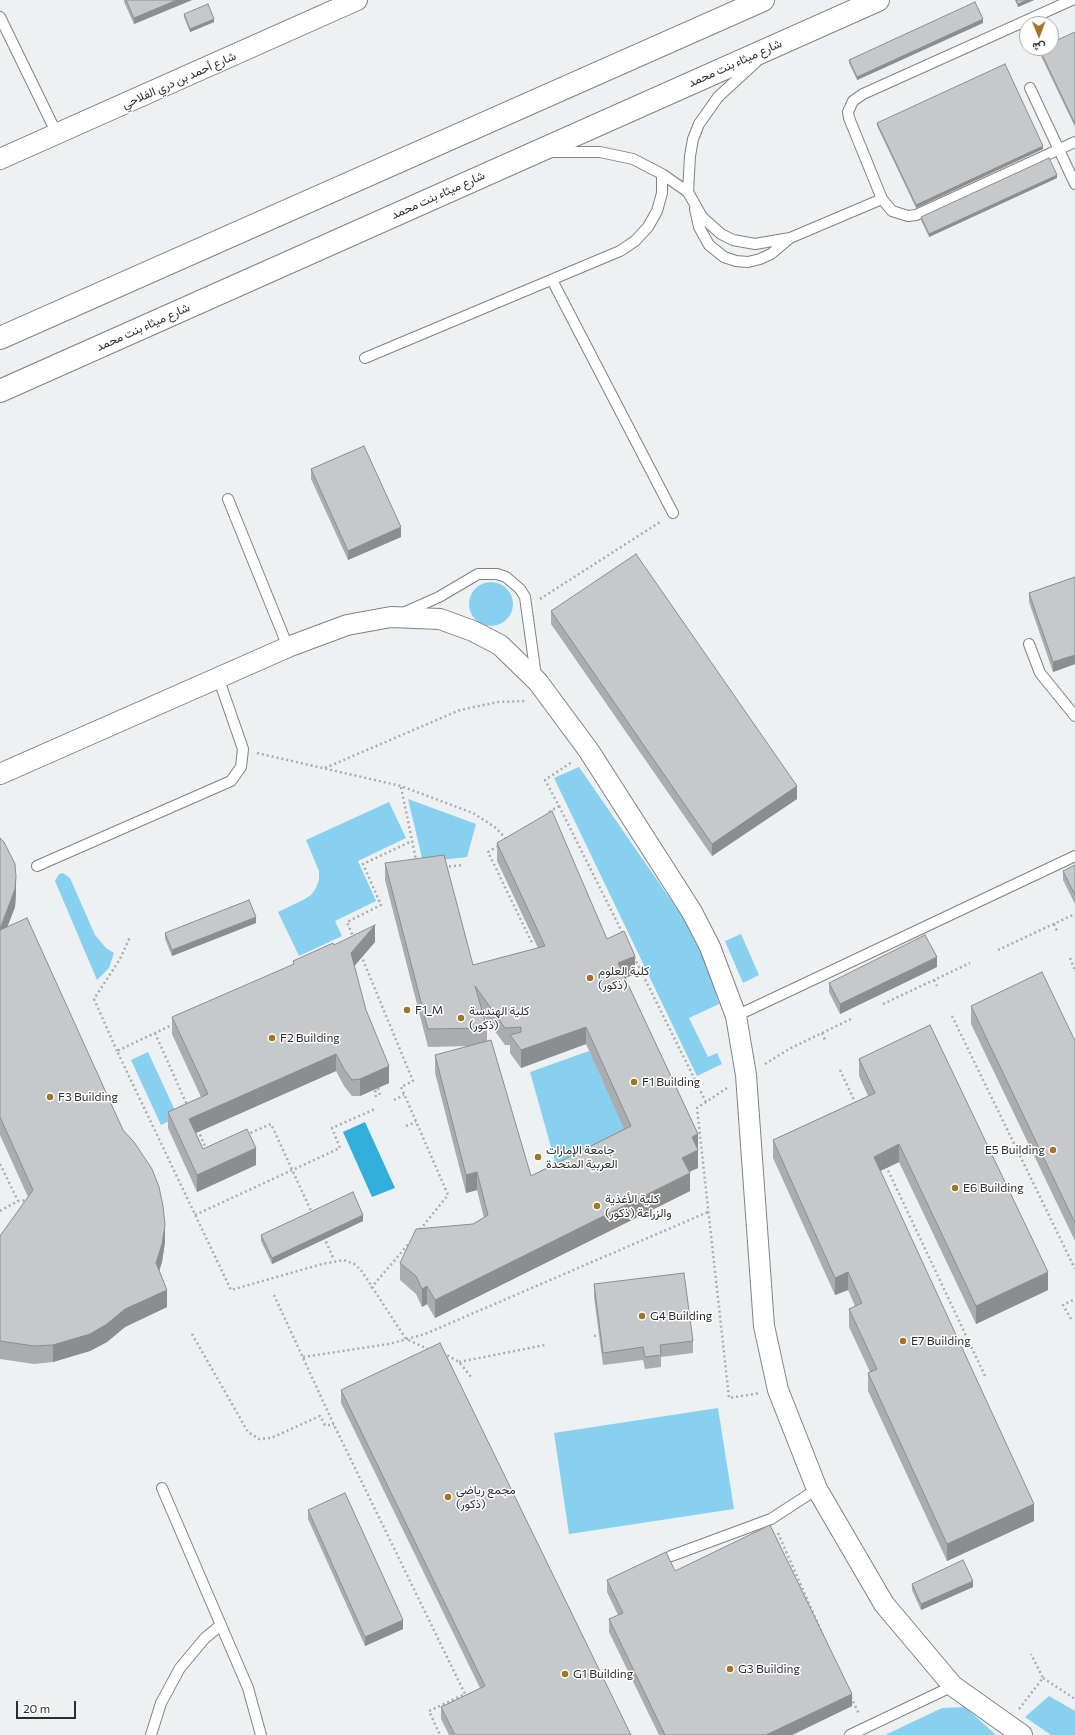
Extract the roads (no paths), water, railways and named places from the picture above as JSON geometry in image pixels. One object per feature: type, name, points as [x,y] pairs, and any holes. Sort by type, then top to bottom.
[{"type":"main road","points":[[0,338],[763,0]]},
{"type":"main road","name":"شارع ميثاء بنت محمد","points":[[0,391],[535,151],[878,0]]},
{"type":"street","name":"شارع أحمد بن دري الفلاحي","points":[[0,159],[357,0]]},
{"type":"street","points":[[0,774],[288,646],[347,625],[391,617],[440,619],[473,631],[500,645],[538,682],[589,750],[692,912],[710,947],[736,1016],[746,1075],[764,1326],[778,1390],[817,1489],[884,1604],[953,1686],[1014,1730]]},
{"type":"lane","points":[[1072,0],[863,94],[853,101],[848,112],[849,118],[882,199],[892,211],[908,216],[916,215],[1075,142]]},
{"type":"lane","points":[[0,17],[57,134]]},
{"type":"lane","points":[[772,47],[718,97],[699,124],[693,139],[690,156],[688,192],[695,207],[711,226],[721,234],[739,242],[755,244],[790,238],[882,199]]},
{"type":"lane","points":[[1030,88],[1075,184]]},
{"type":"lane","points":[[535,151],[600,152],[617,154],[633,159],[662,174],[688,192]]},
{"type":"lane","points":[[365,358],[620,251],[635,241],[648,227],[657,211],[662,193],[662,174]]},
{"type":"lane","points":[[695,207],[696,218],[703,237],[716,252],[724,257],[736,261],[748,262],[760,259],[771,254],[790,238]]},
{"type":"lane","points":[[552,280],[673,513]]},
{"type":"lane","points":[[228,499],[288,646]]},
{"type":"lane","points":[[391,617],[439,597],[469,578],[487,573],[501,575],[514,582],[520,589],[528,607],[532,657],[538,682]]},
{"type":"lane","points":[[1029,644],[1040,673],[1075,716]]},
{"type":"lane","points":[[37,866],[231,781],[239,771],[243,758],[243,749],[218,677]]},
{"type":"lane","points":[[736,1016],[1075,856]]},
{"type":"lane","points":[[162,1488],[248,1688],[261,1735]]},
{"type":"lane","points":[[671,1556],[771,1519],[817,1489]]},
{"type":"lane","points":[[151,1735],[161,1703],[180,1668],[206,1638],[221,1625]]},
{"type":"lane","points":[[850,1735],[953,1686]]},
{"type":"place","name":"كلية العلوم (ذكور)","points":[[590,978]]},
{"type":"place","name":"F1_M","points":[[407,1010]]},
{"type":"place","name":"كلية الهندسة (ذكور)","points":[[461,1018]]},
{"type":"place","name":"F2 Building","points":[[272,1038]]},
{"type":"place","name":"F1 Building","points":[[634,1082]]},
{"type":"place","name":"F3 Building","points":[[50,1097]]},
{"type":"place","name":"E5 Building","points":[[1053,1150]]},
{"type":"place","name":"جامعة الإمارات العربية المتحدة","points":[[538,1157]]},
{"type":"place","name":"E6 Building","points":[[955,1188]]},
{"type":"place","name":"كلية الأغذية والزراعة (ذكور)","points":[[597,1206]]},
{"type":"place","name":"G4 Building","points":[[642,1316]]},
{"type":"place","name":"E7 Building","points":[[903,1341]]},
{"type":"place","name":"مجمع رياضي (ذكور)","points":[[448,1497]]},
{"type":"place","name":"G3 Building","points":[[730,1669]]},
{"type":"place","name":"G1 Building","points":[[565,1674]]}]
